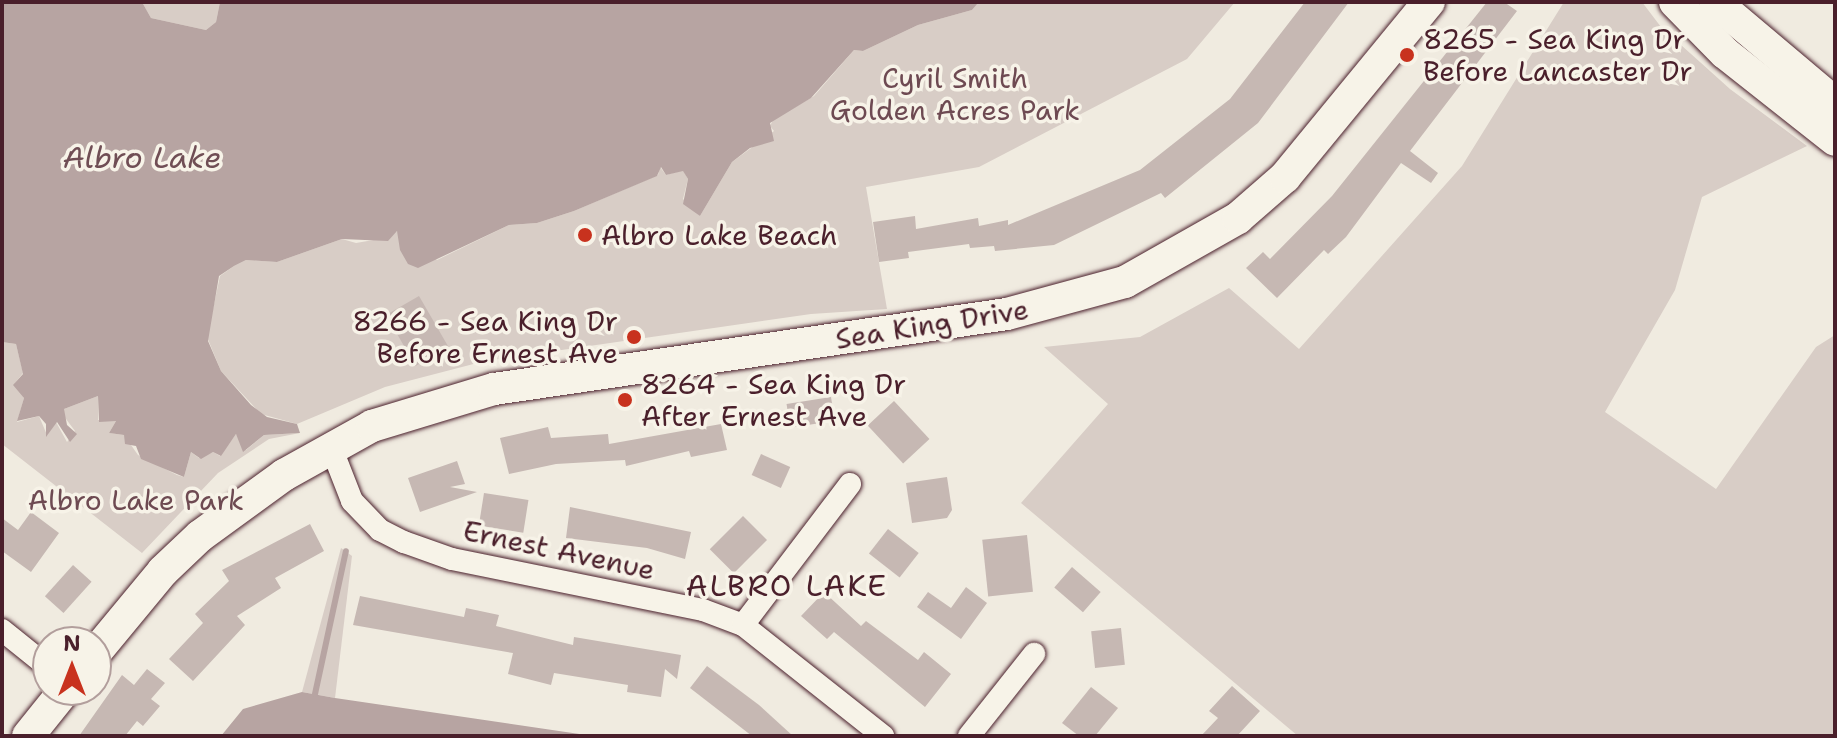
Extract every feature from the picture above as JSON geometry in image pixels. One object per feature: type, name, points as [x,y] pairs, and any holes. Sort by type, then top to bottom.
[{"type":"street","name":"Sea King Drive","points":[[112,633],[163,571],[200,536],[331,447],[395,418],[494,389],[1007,314],[1125,282],[1238,218],[1285,177],[1429,2]]},
{"type":"street","points":[[1675,2],[1725,53],[1835,140]]},
{"type":"street","points":[[1715,2],[1835,103]]},
{"type":"street","name":"Ernest Avenue","points":[[331,447],[352,501],[380,530],[452,559],[703,610],[743,625],[883,736]]},
{"type":"street","points":[[743,625],[791,554],[850,484]]},
{"type":"street","points":[[2,630],[32,654]]},
{"type":"street","points":[[969,736],[1034,654]]},
{"type":"street","points":[[28,736],[52,706]]},
{"type":"green space","points":[[142,2],[220,2],[216,22],[206,30],[151,18]]},
{"type":"green space","name":"Cyril Smith Golden Acres Park","points":[[979,2],[1235,2],[1187,59],[979,167],[866,187],[887,309],[811,314],[485,361],[385,387],[297,424],[261,414],[221,371],[207,337],[220,276],[246,260],[277,262],[342,239],[356,243],[391,237],[396,231],[437,260],[509,225],[537,223],[574,211],[658,175],[660,167],[666,175],[683,170],[688,179],[683,199],[700,216],[732,162],[774,131],[770,126],[773,120],[814,96],[854,50],[863,51],[918,25],[972,10]]},
{"type":"green space","points":[[1564,2],[1642,2],[1661,27],[1730,89],[1807,146],[1702,197],[1675,290],[1605,412],[1716,489],[1816,347],[1835,335],[1835,736],[1298,736],[1021,503],[1108,404],[1044,347],[1140,337],[1229,288],[1299,349],[1462,166]]},
{"type":"green space","name":"Albro Lake Park","points":[[2,342],[16,344],[23,373],[15,383],[24,398],[17,422],[39,416],[47,435],[56,422],[67,442],[75,431],[63,415],[64,409],[98,396],[98,420],[116,421],[109,433],[124,435],[138,455],[184,477],[191,452],[199,458],[213,452],[220,456],[236,434],[246,450],[264,435],[300,433],[269,439],[218,473],[142,553],[2,444]]},
{"type":"green space","points":[[341,548],[352,556],[335,698],[302,692]]},
{"type":"water","name":"Albro Lake","points":[[2,2],[142,2],[151,18],[206,30],[216,22],[220,2],[979,2],[972,10],[918,25],[863,51],[854,50],[811,98],[770,123],[774,141],[750,148],[732,162],[700,216],[683,204],[688,179],[683,171],[666,175],[661,167],[657,176],[574,211],[537,223],[509,225],[418,268],[408,264],[400,250],[397,231],[388,241],[342,239],[277,262],[246,260],[234,266],[219,276],[208,341],[221,371],[251,405],[267,417],[297,424],[300,433],[264,435],[243,452],[236,434],[221,456],[213,452],[201,459],[191,452],[184,477],[141,459],[136,446],[125,444],[124,435],[109,433],[116,421],[99,422],[98,396],[64,409],[67,425],[77,434],[70,442],[57,422],[46,437],[46,424],[39,416],[17,421],[24,398],[13,385],[23,374],[16,344],[2,342]]},
{"type":"water","points":[[302,692],[593,736],[221,736],[243,709]]},
{"type":"building","points":[[1305,2],[1349,2],[1258,123],[1165,198],[1161,193],[1054,245],[995,251],[994,246],[970,248],[969,244],[908,252],[909,258],[879,262],[873,222],[915,216],[916,229],[978,218],[979,226],[1008,220],[1008,225],[1140,170],[1230,99]]},
{"type":"building","points":[[1487,2],[1504,2],[1517,11],[1410,151],[1438,173],[1431,183],[1401,163],[1346,237],[1328,254],[1324,250],[1277,298],[1246,268],[1263,252],[1270,259],[1332,196]]},
{"type":"building","points":[[419,296],[448,347],[416,366],[386,315]]},
{"type":"building","points":[[831,397],[835,421],[790,428],[787,404]]},
{"type":"building","points":[[894,401],[929,439],[903,464],[868,426]]},
{"type":"building","points":[[721,424],[727,450],[691,457],[689,451],[626,466],[625,460],[556,464],[509,474],[500,438],[548,427],[551,438],[608,434],[609,444]]},
{"type":"building","points":[[761,454],[790,467],[781,488],[752,475]]},
{"type":"building","points":[[457,461],[465,484],[450,487],[477,492],[420,512],[408,478]]},
{"type":"building","points":[[947,477],[952,510],[947,518],[912,523],[906,483]]},
{"type":"building","points":[[484,493],[528,500],[523,533],[479,526]]},
{"type":"building","points":[[570,507],[691,532],[685,559],[647,548],[566,538]]},
{"type":"building","points":[[31,512],[59,533],[31,572],[2,551],[2,518],[18,530]]},
{"type":"building","points":[[743,516],[767,540],[734,573],[710,549]]},
{"type":"building","points":[[310,524],[324,551],[275,578],[281,588],[237,616],[245,625],[193,681],[169,659],[203,623],[195,614],[229,581],[222,570]]},
{"type":"building","points":[[888,529],[919,553],[900,577],[869,553]]},
{"type":"building","points":[[1027,535],[1033,592],[988,596],[982,540]]},
{"type":"building","points":[[73,565],[92,582],[63,613],[45,596]]},
{"type":"building","points":[[1072,567],[1101,592],[1083,612],[1054,587]]},
{"type":"building","points":[[966,587],[987,603],[961,639],[917,607],[928,592],[951,608]]},
{"type":"building","points":[[824,592],[861,626],[866,621],[918,660],[924,652],[951,674],[925,707],[834,632],[827,639],[801,616]]},
{"type":"building","points":[[360,596],[464,617],[466,608],[499,615],[496,626],[573,645],[574,637],[681,655],[677,679],[665,669],[661,697],[627,692],[628,685],[554,673],[551,685],[508,674],[513,653],[353,625]]},
{"type":"building","points":[[1121,628],[1125,665],[1095,668],[1091,631]]},
{"type":"building","points":[[707,666],[759,705],[793,736],[752,736],[690,688]]},
{"type":"building","points":[[147,669],[165,683],[151,699],[160,706],[143,726],[137,721],[125,736],[79,736],[100,706],[112,706],[112,689],[122,675],[134,685]]},
{"type":"building","points":[[1232,686],[1260,711],[1237,736],[1201,736],[1218,718],[1209,711]]},
{"type":"building","points":[[1091,687],[1118,708],[1095,736],[1079,736],[1062,723]]},
{"type":"waterway","points":[[315,694],[346,551]]},
{"type":"place","name":"8265 - Sea King Dr Before Lancaster Dr","points":[[1407,55]]},
{"type":"place","name":"Albro Lake Beach","points":[[585,235]]},
{"type":"place","name":"8266 - Sea King Dr Before Ernest Ave","points":[[634,337]]},
{"type":"place","name":"8264 - Sea King Dr After Ernest Ave","points":[[625,400]]},
{"type":"district","name":"ALBRO LAKE","points":[[787,586]]}]
